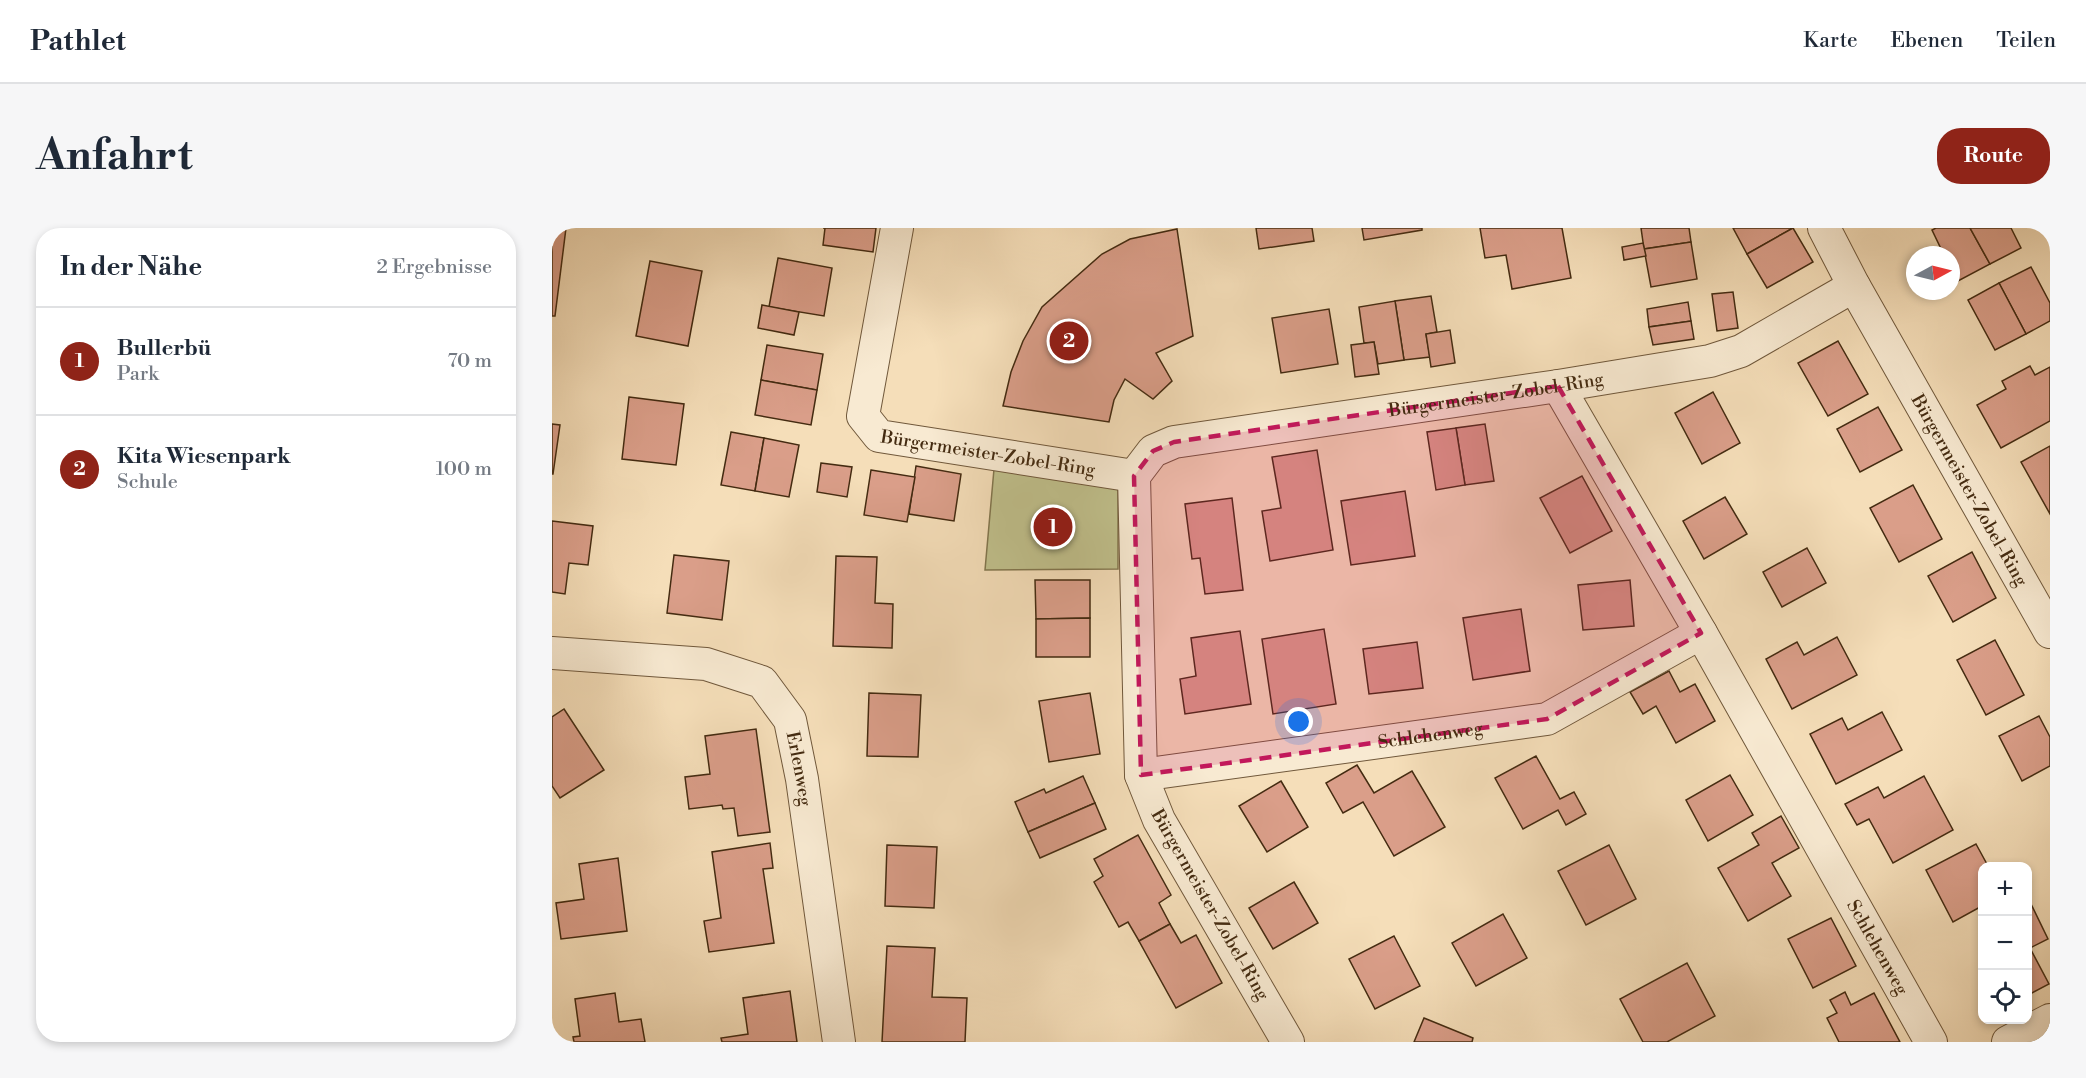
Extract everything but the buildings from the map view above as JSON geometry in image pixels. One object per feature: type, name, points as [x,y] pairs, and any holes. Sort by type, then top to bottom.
[{"type":"street","name":"Bürgermeister-Zobel-Ring","points":[[897,228],[863,416],[879,436],[1134,476]]},
{"type":"street","name":"Bürgermeister-Zobel-Ring","points":[[1824,228],[1854,286],[2050,632]]},
{"type":"street","name":"Bürgermeister-Zobel-Ring","points":[[1288,1042],[1159,820],[1141,775],[1134,476],[1153,451],[1174,442],[1558,386],[1710,361],[1741,351],[1854,286]]},
{"type":"street","name":"Schlehenweg","points":[[1558,386],[1701,633],[1931,1042]]},
{"type":"street","name":"Schlehenweg","points":[[1141,775],[1547,719],[1701,633]]},
{"type":"street","name":"Erlenweg","points":[[552,653],[706,664],[762,681],[790,720],[802,779],[839,1042]]},
{"type":"street","points":[[2008,1042],[2050,1020]]},
{"type":"highlighted area","points":[[1558,386],[1701,633],[1547,719],[1141,775],[1134,476],[1153,451],[1174,442]]},
{"type":"green space","points":[[994,469],[1118,486],[1118,569],[985,570]]},
{"type":"place","name":"Kita Wiesenpark","points":[[1069,341]]},
{"type":"place","name":"Bullerbü","points":[[1053,527]]}]
